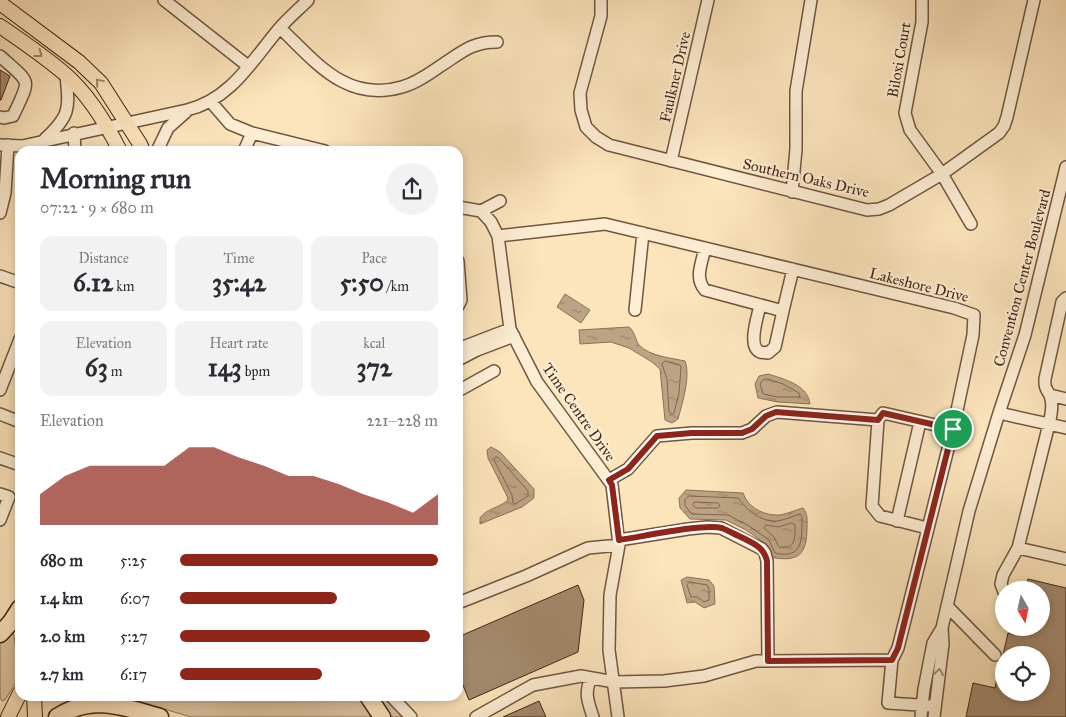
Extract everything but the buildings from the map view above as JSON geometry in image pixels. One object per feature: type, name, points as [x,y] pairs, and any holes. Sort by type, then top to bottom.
[{"type":"highway","points":[[0,634],[15,616]]},
{"type":"highway","points":[[371,701],[382,717]]},
{"type":"highway","points":[[58,717],[88,705],[115,704],[160,717]]},
{"type":"main road","points":[[0,3],[79,62],[101,83],[141,146]]},
{"type":"main road","points":[[0,26],[66,75],[91,102],[108,126],[118,146]]},
{"type":"main road","points":[[8,717],[16,701]]},
{"type":"main road","points":[[34,701],[35,717]]},
{"type":"street","points":[[164,0],[248,66]]},
{"type":"street","points":[[0,213],[5,193],[4,145],[22,146],[187,110],[211,102],[227,91],[280,28],[308,0]]},
{"type":"street","name":"Southern Oaks Drive","points":[[601,0],[600,16],[580,93],[581,110],[586,127],[596,137],[609,144],[868,210],[889,205],[942,174],[999,133],[1004,126],[1034,0]]},
{"type":"street","name":"Faulkner Drive","points":[[671,160],[708,0]]},
{"type":"street","points":[[792,192],[796,150],[796,91],[811,0]]},
{"type":"street","name":"Biloxi Court","points":[[922,0],[922,22],[904,113],[910,130],[942,174],[971,224]]},
{"type":"street","points":[[280,28],[325,72],[335,79],[352,87],[378,91],[402,87],[417,81],[482,42],[497,42]]},
{"type":"street","points":[[0,56],[26,79],[27,85],[13,116],[0,117]]},
{"type":"street","points":[[44,140],[60,126],[68,106],[66,75]]},
{"type":"street","points":[[211,102],[230,124],[252,133],[305,146]]},
{"type":"street","points":[[159,146],[168,128],[187,110]]},
{"type":"street","points":[[246,146],[252,133]]},
{"type":"street","points":[[74,134],[75,146]]},
{"type":"street","name":"Convention Center Boulevard","points":[[935,711],[943,644],[942,628],[969,511],[1025,336],[1066,167]]},
{"type":"street","points":[[463,209],[481,211],[500,200]]},
{"type":"street","name":"Time Centre Drive","points":[[481,211],[491,222],[498,236],[512,333],[537,382],[612,485],[619,543],[610,595],[609,650],[618,717]]},
{"type":"street","name":"Lakeshore Drive","points":[[498,236],[606,224],[954,308],[974,315],[973,334],[953,429],[898,648],[892,660],[888,703],[922,704]]},
{"type":"street","points":[[635,310],[643,233]]},
{"type":"street","points":[[705,248],[699,277],[700,284],[705,290],[783,311]]},
{"type":"street","points":[[760,305],[753,341],[754,347],[760,352],[768,352],[775,347],[793,269]]},
{"type":"street","points":[[0,276],[15,281]]},
{"type":"street","points":[[1001,581],[1018,548],[1050,424],[1052,406],[1050,395],[1044,388],[1045,379],[1062,302],[1066,298]]},
{"type":"street","points":[[463,348],[512,333]]},
{"type":"street","points":[[463,357],[512,333]]},
{"type":"street","points":[[0,390],[15,352]]},
{"type":"street","points":[[463,389],[494,371]]},
{"type":"street","points":[[1050,395],[1066,399]]},
{"type":"street","points":[[609,480],[628,469],[657,436],[717,432],[742,433],[752,429],[766,416],[776,412],[878,420]]},
{"type":"street","points":[[927,528],[880,516],[872,506],[878,420],[883,413],[953,429]]},
{"type":"street","points":[[999,413],[1066,428]]},
{"type":"street","points":[[0,414],[15,420]]},
{"type":"street","points":[[897,520],[920,422]]},
{"type":"street","points":[[0,458],[15,463]]},
{"type":"street","points":[[0,494],[9,497],[0,520]]},
{"type":"street","points":[[463,601],[526,576],[588,548],[688,529],[721,528],[762,549],[765,553],[767,561],[768,661]]},
{"type":"street","points":[[1018,548],[1066,559]]},
{"type":"street","points":[[947,606],[995,655]]},
{"type":"street","name":"Convention Center Boulevard","points":[[921,717],[933,643],[942,628]]},
{"type":"street","points":[[476,717],[533,685],[581,676],[614,682],[664,681],[704,676],[756,662],[892,660]]},
{"type":"street","points":[[591,678],[587,687],[586,698],[593,717]]},
{"type":"street","points":[[395,701],[411,717]]},
{"type":"street","points":[[922,704],[935,711]]},
{"type":"shaded area","points":[[13,630],[15,643],[15,684],[5,700],[2,701],[0,697],[0,643]]},
{"type":"shaded area","points":[[138,701],[365,701],[376,717],[191,717]]},
{"type":"shaded area","points":[[381,701],[388,701],[403,717],[392,717]]},
{"type":"water","points":[[565,294],[590,310],[581,323],[557,307]]},
{"type":"water","points":[[629,327],[643,349],[660,356],[685,361],[687,374],[685,390],[678,419],[672,423],[665,420],[660,369],[652,362],[629,348],[611,342],[580,344],[579,330]]},
{"type":"water","points":[[768,374],[800,387],[808,397],[810,404],[778,402],[758,398],[755,384],[759,376]]},
{"type":"water","points":[[491,447],[500,452],[534,489],[534,498],[522,507],[480,524],[480,518],[483,515],[507,501],[508,498],[488,458],[487,450]]},
{"type":"water","points":[[686,490],[743,493],[752,506],[760,511],[775,515],[782,515],[803,508],[807,522],[807,536],[803,550],[788,559],[770,557],[766,544],[746,530],[726,520],[690,519],[680,508],[679,498]]},
{"type":"water","points":[[687,577],[709,580],[714,586],[715,604],[704,608],[695,602],[687,603],[681,580]]},
{"type":"route","points":[[776,412],[878,420],[883,413],[953,429],[898,648],[892,660],[768,661],[767,561],[765,553],[750,541],[721,528],[688,529],[619,540],[612,485],[609,480],[628,469],[657,436],[692,433],[742,433],[752,429],[766,416],[776,412]]}]
